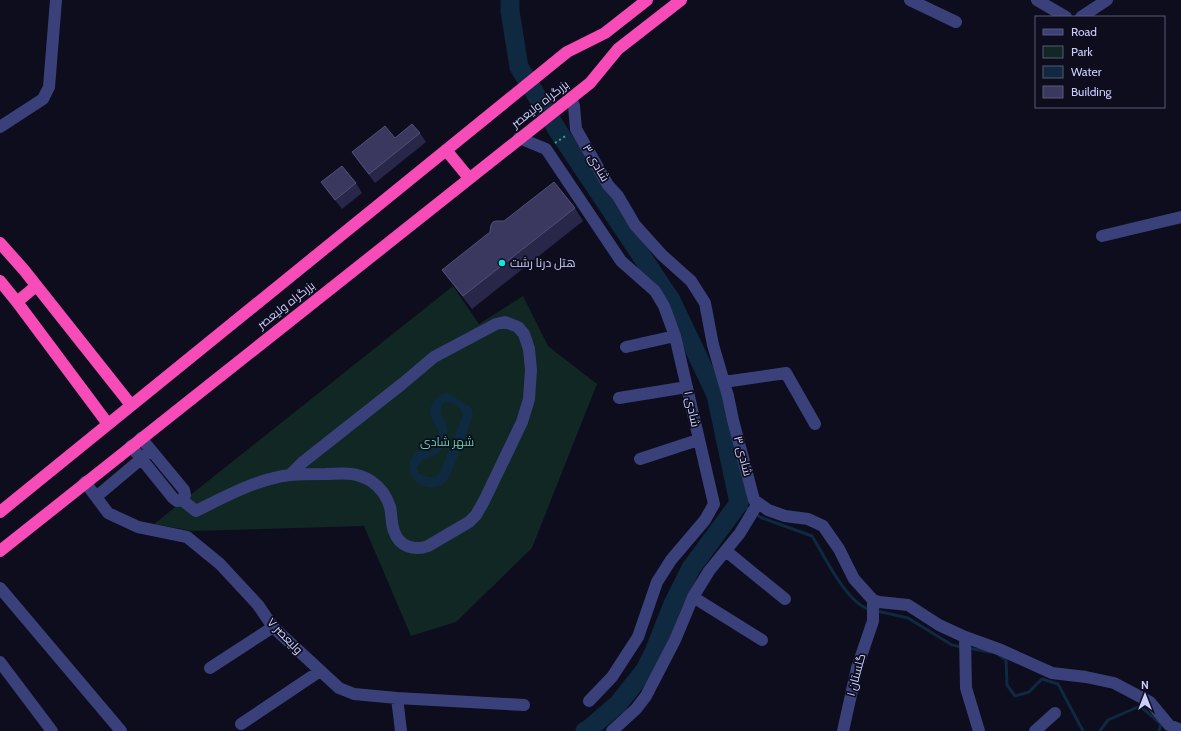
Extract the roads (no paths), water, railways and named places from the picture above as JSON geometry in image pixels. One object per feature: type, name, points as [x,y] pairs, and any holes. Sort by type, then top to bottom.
[{"type":"highway","name":"بزرگراه ولیعصر","points":[[0,512],[542,72],[568,52],[605,33],[647,0]]},
{"type":"highway","name":"بزرگراه ولیعصر","points":[[0,551],[85,482],[590,83],[618,49],[681,0]]},
{"type":"highway","points":[[446,150],[469,178]]},
{"type":"highway","points":[[0,243],[131,405]]},
{"type":"highway","points":[[0,281],[108,424]]},
{"type":"highway","points":[[17,302],[36,286]]},
{"type":"street","points":[[0,127],[43,100],[49,88],[56,0]]},
{"type":"street","points":[[910,0],[956,22]]},
{"type":"street","points":[[1037,0],[1064,16]]},
{"type":"street","points":[[1083,16],[1107,0]]},
{"type":"street","name":"شادی ۳","points":[[569,99],[574,106],[576,129],[608,185],[618,196],[635,225],[662,255],[691,281],[705,303],[713,345],[754,500],[758,503]]},
{"type":"street","name":"شادی ۱","points":[[522,136],[546,149],[621,261],[655,292],[664,306],[675,336],[714,504],[705,520],[671,560],[656,582],[638,637],[612,677],[589,701]]},
{"type":"street","points":[[1102,236],[1181,217]]},
{"type":"street","points":[[131,446],[173,498],[178,501],[182,500],[196,511],[225,496],[265,480],[290,475],[350,473],[364,477],[382,491],[387,499],[390,506],[396,536],[404,545],[423,548],[469,522],[476,515],[484,501],[526,411],[531,380],[529,349],[524,334],[518,327],[510,323],[496,324],[434,357],[303,462],[290,475]]},
{"type":"street","points":[[626,347],[675,336]]},
{"type":"street","points":[[724,382],[786,373],[815,424]]},
{"type":"street","points":[[619,398],[687,387]]},
{"type":"street","points":[[141,438],[184,490],[185,495],[182,500]]},
{"type":"street","points":[[640,459],[698,440]]},
{"type":"street","points":[[96,497],[152,451]]},
{"type":"street","name":"ولیعصر ۷","points":[[85,482],[108,513],[138,527],[187,537],[220,564],[258,605],[273,627],[339,688],[354,694],[397,698],[524,705]]},
{"type":"street","points":[[612,731],[636,709],[646,696],[675,640],[693,597],[709,571],[740,533],[758,503],[768,510],[785,516],[808,519],[823,526],[839,549],[854,579],[874,600],[879,602],[908,605],[966,640],[1001,650],[1052,673],[1086,677],[1114,683],[1150,702],[1169,725],[1181,730]]},
{"type":"street","points":[[726,551],[785,599]]},
{"type":"street","points":[[0,588],[121,731]]},
{"type":"street","points":[[693,597],[762,640]]},
{"type":"street","name":"گلستان ۱","points":[[843,731],[857,668],[873,621],[874,600]]},
{"type":"street","points":[[210,668],[273,627]]},
{"type":"street","points":[[966,640],[966,688],[979,731]]},
{"type":"street","points":[[0,662],[52,731]]},
{"type":"street","points":[[241,724],[320,671]]},
{"type":"street","points":[[397,698],[401,731]]},
{"type":"street","points":[[1035,731],[1055,713]]},
{"type":"water","points":[[447,393],[470,406],[473,416],[449,478],[440,486],[425,486],[418,483],[413,477],[410,470],[410,462],[415,452],[432,446],[437,440],[438,432],[430,411],[434,401],[443,394]],"holes":[[[444,402],[458,408],[463,415],[439,474],[434,477],[419,474],[417,468],[422,460],[434,456],[446,443],[447,431],[441,410]]]},
{"type":"waterway","points":[[510,0],[510,11],[519,67],[558,131],[671,300],[716,395],[739,503],[691,568],[673,604],[654,652],[645,670],[618,704],[585,731]]},
{"type":"waterway","points":[[739,503],[751,511]]},
{"type":"waterway","points":[[755,514],[762,518],[812,536],[844,589],[852,598],[869,609]]},
{"type":"waterway","points":[[877,611],[908,618],[952,645],[962,647]]},
{"type":"waterway","points":[[968,648],[990,652]]},
{"type":"waterway","points":[[999,655],[1006,660],[1007,685],[1015,696],[1029,692],[1042,679],[1058,684],[1083,731]]},
{"type":"waterway","points":[[1100,731],[1108,720],[1140,706],[1161,724],[1159,731]]},
{"type":"place","name":"هتل درنا رشت","points":[[502,263]]},
{"type":"park label","name":"شهر شادی","points":[[447,442]]}]
